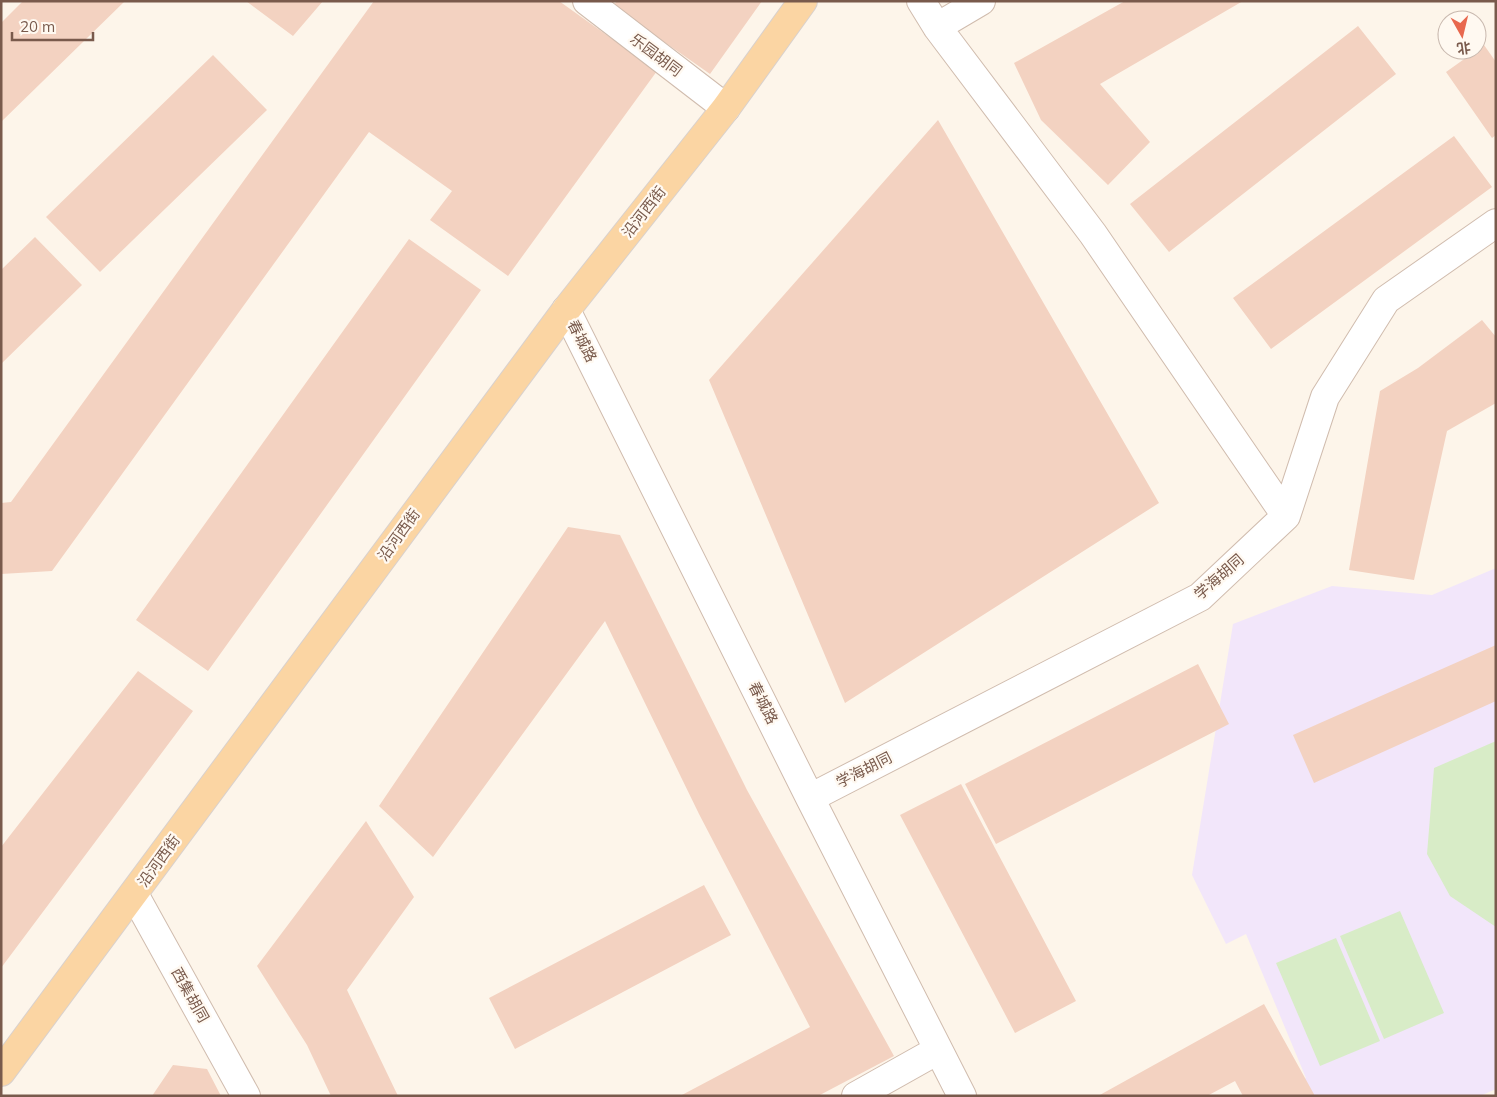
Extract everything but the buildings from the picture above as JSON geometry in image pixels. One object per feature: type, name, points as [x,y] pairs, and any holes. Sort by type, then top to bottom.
[{"type":"main road","name":"沿河西街","points":[[1,1072],[566,310],[726,108],[803,1]]},
{"type":"street","name":"乐园胡同","points":[[587,1],[726,108]]},
{"type":"street","points":[[920,1],[937,27],[1093,234],[1286,516]]},
{"type":"street","points":[[937,27],[981,1]]},
{"type":"street","name":"学海胡同","points":[[810,798],[1200,597],[1286,516],[1325,397],[1386,300],[1496,223]]},
{"type":"street","name":"春城路","points":[[566,310],[810,798],[962,1096]]},
{"type":"street","name":"西集胡同","points":[[134,894],[246,1096]]},
{"type":"street","points":[[856,1096],[938,1050]]},
{"type":"shaded area","points":[[1496,568],[1496,1089],[1480,1096],[1266,1096],[1306,1078],[1246,934],[1226,944],[1192,875],[1233,624],[1332,586],[1432,595]]},
{"type":"green space","points":[[1496,741],[1496,927],[1450,896],[1427,854],[1434,768]]},
{"type":"green space","points":[[1400,911],[1444,1013],[1384,1039],[1340,936]]},
{"type":"green space","points":[[1336,938],[1380,1041],[1320,1066],[1276,963]]}]
